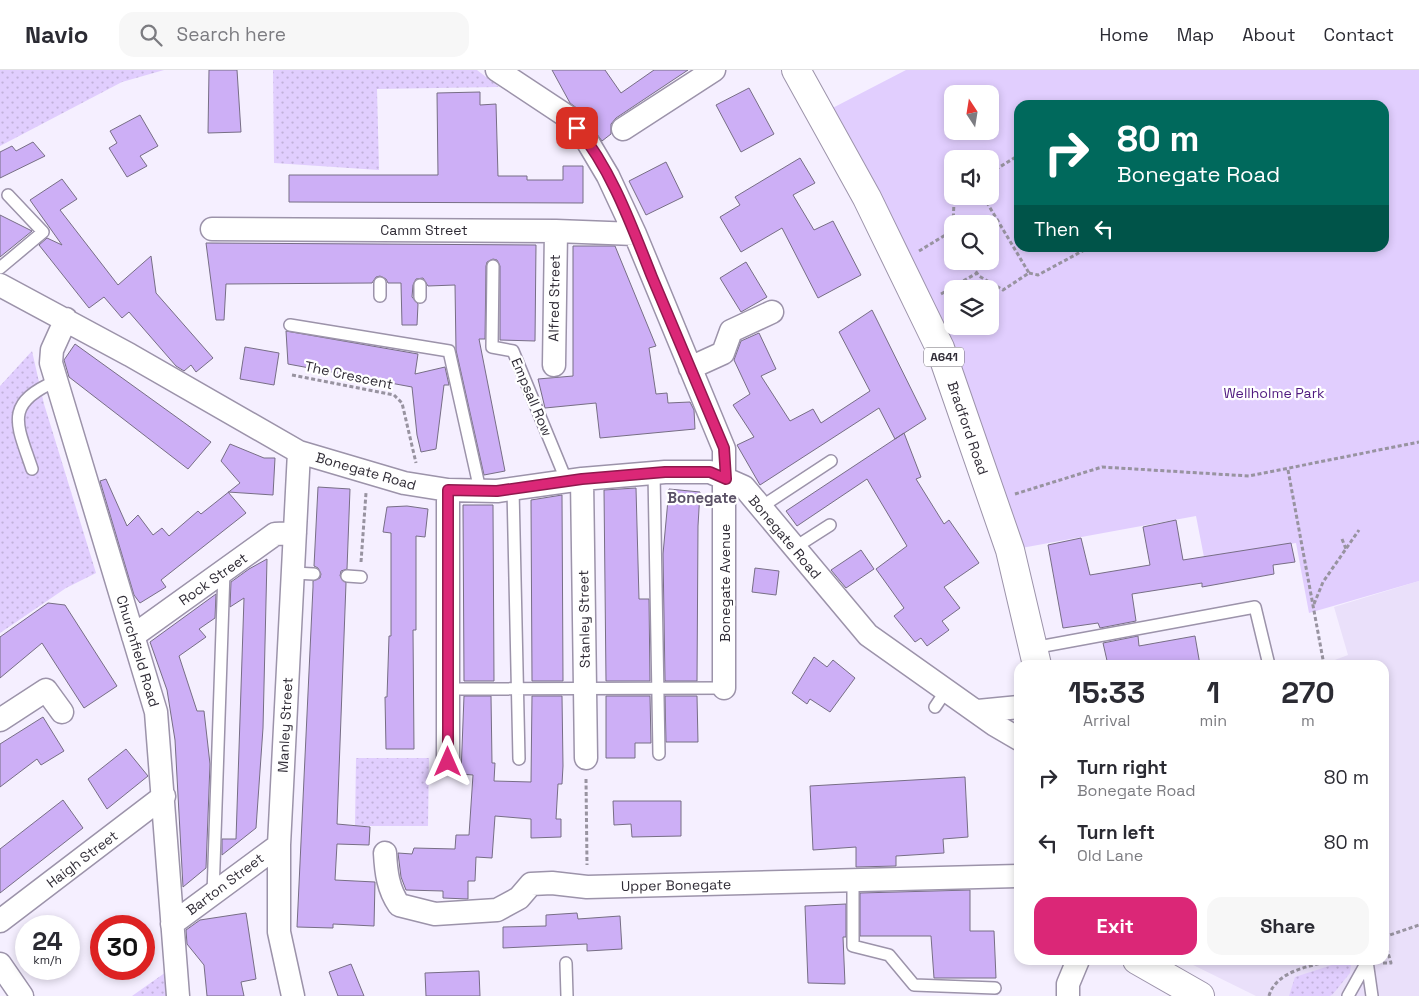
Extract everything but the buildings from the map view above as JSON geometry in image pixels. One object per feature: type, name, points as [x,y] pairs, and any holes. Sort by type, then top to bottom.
[{"type":"main road","name":"Bradford Road","points":[[796,70],[867,198],[940,348],[1010,550],[1035,656]]},
{"type":"main road","points":[[1146,965],[1200,996]]},
{"type":"street","name":"Bonegate Avenue","points":[[497,70],[557,119],[586,139],[608,176],[635,234],[724,448],[726,479],[724,688]]},
{"type":"street","points":[[624,129],[714,70]]},
{"type":"street","name":"Camm Street","points":[[212,229],[421,238],[493,238],[556,231],[635,234]]},
{"type":"street","name":"Alfred Street","points":[[554,365],[556,231]]},
{"type":"street","name":"Bonegate Road","points":[[0,285],[66,319],[299,452],[370,473],[422,486],[448,490],[513,489],[575,480],[654,473],[710,472],[726,479],[744,487],[868,635],[941,698],[978,711],[1014,735]]},
{"type":"street","points":[[690,368],[722,353],[731,331],[772,312]]},
{"type":"street","name":"Churchfield Road","points":[[66,319],[52,350],[50,363],[156,712],[178,996]]},
{"type":"street","name":"Manley Street","points":[[293,996],[279,932],[278,845],[304,573],[295,533],[299,452]]},
{"type":"street","name":"Stanley Street","points":[[575,480],[585,689],[586,758]]},
{"type":"street","points":[[448,490],[448,762]]},
{"type":"street","name":"Rock Street","points":[[133,636],[276,534],[295,533]]},
{"type":"street","points":[[0,720],[41,683],[66,715]]},
{"type":"street","points":[[978,711],[1014,707]]},
{"type":"street","name":"Haigh Street","points":[[0,921],[164,796]]},
{"type":"street","name":"Barton Street","points":[[172,924],[278,845]]},
{"type":"street","name":"Upper Bonegate","points":[[385,853],[386,873],[392,895],[399,905],[435,914],[498,910],[519,898],[531,884],[587,887],[1014,876]]},
{"type":"street","points":[[0,964],[22,996]]},
{"type":"street","points":[[1068,996],[1068,984],[1076,965]]},
{"type":"lane","points":[[0,268],[42,232],[8,195]]},
{"type":"lane","name":"Empsall Row","points":[[493,266],[492,347],[513,351],[575,480]]},
{"type":"lane","points":[[380,283],[380,296]]},
{"type":"lane","points":[[290,325],[448,351],[480,490]]},
{"type":"lane","points":[[32,469],[17,424],[22,402],[37,390],[56,381]]},
{"type":"lane","points":[[761,507],[831,461]]},
{"type":"lane","points":[[654,473],[659,754]]},
{"type":"lane","points":[[513,489],[519,758]]},
{"type":"lane","points":[[794,548],[830,525]]},
{"type":"lane","points":[[212,895],[224,571]]},
{"type":"lane","points":[[346,576],[361,577]]},
{"type":"lane","points":[[1035,656],[1254,607],[1268,660]]},
{"type":"lane","points":[[448,689],[724,688]]},
{"type":"lane","points":[[853,880],[853,946],[889,955],[914,985],[995,988]]},
{"type":"lane","points":[[566,963],[567,996]]},
{"type":"lane","points":[[1348,996],[1365,965]]},
{"type":"lane","points":[[1368,965],[1372,996]]},
{"type":"path","points":[[999,167],[1014,158]]},
{"type":"path","points":[[988,205],[1014,248]]},
{"type":"path","points":[[899,262],[944,236]]},
{"type":"path","points":[[1016,252],[1029,273]]},
{"type":"path","points":[[975,270],[989,283],[1003,290],[1029,273],[1038,275],[1081,252]]},
{"type":"path","points":[[920,306],[977,273]]},
{"type":"path","name":"The Crescent","points":[[292,375],[394,395],[402,402],[422,486]]},
{"type":"path","points":[[993,501],[1102,467],[1248,476],[1288,470],[1419,442]]},
{"type":"path","points":[[1288,470],[1323,660]]},
{"type":"path","points":[[361,577],[363,510],[370,473]]},
{"type":"path","points":[[1314,605],[1323,582],[1359,530]]},
{"type":"path","points":[[1342,539],[1346,549]]},
{"type":"path","points":[[586,758],[587,887]]},
{"type":"path","points":[[1389,936],[1419,925]]},
{"type":"path","points":[[1270,996],[1271,990],[1281,977],[1320,965]]},
{"type":"shaded area","points":[[1419,581],[1419,996],[1256,996],[1193,965],[1389,965],[1389,660],[1335,660],[1348,655],[1334,607]]},
{"type":"green space","points":[[0,70],[164,70],[122,82],[0,146]]},
{"type":"green space","points":[[273,70],[477,70],[499,87],[377,89],[379,170],[274,163]]},
{"type":"green space","name":"Wellholme Park","points":[[906,70],[1419,70],[1419,581],[1309,613],[1296,543],[1204,557],[1196,516],[1010,550],[940,348],[821,114]]},
{"type":"green space","points":[[32,351],[44,404],[96,573],[66,588],[0,633],[0,386]]},
{"type":"green space","points":[[356,758],[429,758],[428,826],[355,826]]},
{"type":"green space","points":[[176,965],[178,996],[132,996],[155,980]]},
{"type":"green space","points":[[1332,965],[1351,965],[1350,973],[1330,996],[1289,996],[1295,977]]},
{"type":"district","name":"Bonegate","points":[[702,497]]},
{"type":"route","points":[[448,762],[448,490],[497,491],[582,479],[665,472],[710,472],[726,479],[724,448],[635,234],[608,176],[586,139],[577,128]]}]
